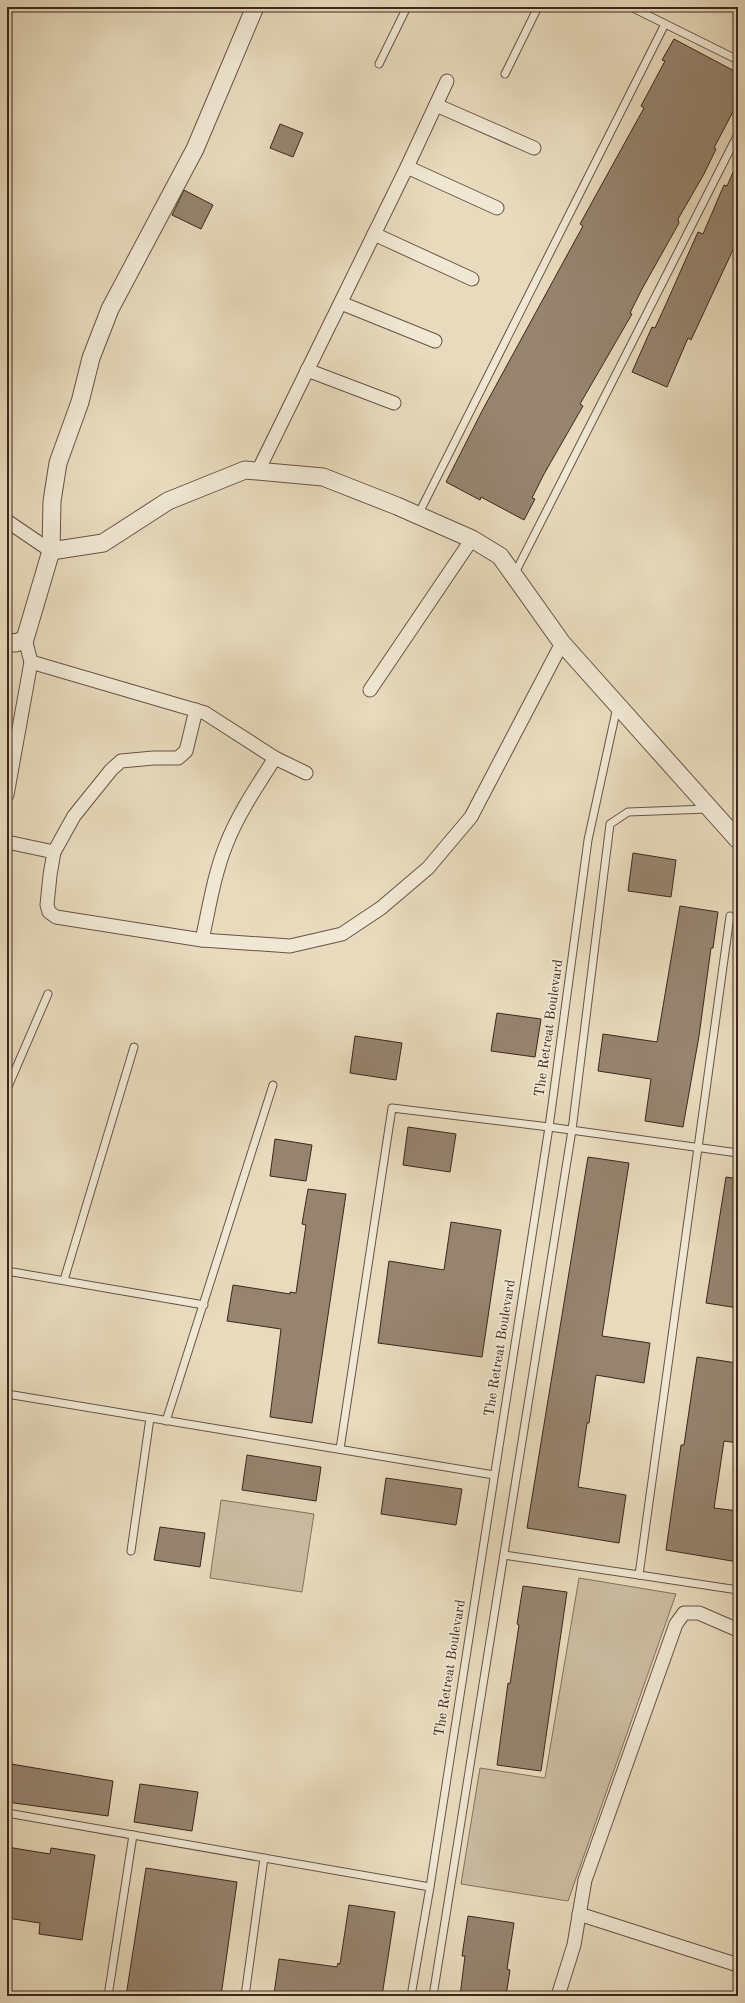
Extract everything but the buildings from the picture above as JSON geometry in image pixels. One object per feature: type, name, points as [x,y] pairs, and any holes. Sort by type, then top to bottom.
[{"type":"street","points":[[7,795],[31,662],[25,639],[51,551],[52,501],[58,463],[80,402],[91,358],[110,308],[195,149],[255,7]]},
{"type":"street","points":[[258,471],[407,167],[447,81]]},
{"type":"street","points":[[436,105],[534,148]]},
{"type":"street","points":[[407,167],[497,208]]},
{"type":"street","points":[[374,234],[472,279]]},
{"type":"street","points":[[341,303],[435,341]]},
{"type":"street","points":[[307,370],[394,403]]},
{"type":"street","points":[[7,521],[51,551],[103,543],[168,501],[245,470],[323,477],[418,515],[472,539],[500,556],[562,643],[738,840]]},
{"type":"street","points":[[370,690],[472,539]]},
{"type":"street","points":[[7,642],[16,643],[25,639]]},
{"type":"street","points":[[196,710],[186,751],[178,758],[153,758],[121,761],[111,770],[74,816],[54,852],[47,900],[49,912],[56,917],[202,940],[290,946],[342,934],[387,903],[428,868],[470,816],[562,643]]},
{"type":"street","points":[[31,662],[205,713],[276,758],[306,773]]},
{"type":"street","points":[[202,940],[218,868],[226,844],[243,809],[276,758]]},
{"type":"street","points":[[7,842],[54,852]]},
{"type":"street","points":[[558,1996],[574,1945],[584,1880],[676,1624],[684,1613],[699,1613],[738,1630]]},
{"type":"street","points":[[579,1914],[738,1965]]},
{"type":"lane","points":[[379,64],[408,7]]},
{"type":"lane","points":[[505,74],[538,7]]},
{"type":"lane","points":[[631,7],[738,60]]},
{"type":"lane","points":[[418,515],[665,24]]},
{"type":"lane","points":[[514,575],[738,134]]},
{"type":"lane","name":"The Retreat Boulevard","points":[[411,1996],[430,1887],[549,1127],[588,840],[617,705]]},
{"type":"lane","points":[[433,1996],[572,1130],[610,824],[628,812],[710,809]]},
{"type":"lane","points":[[639,1575],[730,916]]},
{"type":"lane","points":[[7,1089],[48,994]]},
{"type":"lane","points":[[64,1280],[134,1047]]},
{"type":"lane","points":[[166,1420],[204,1305],[273,1085]]},
{"type":"lane","points":[[340,1449],[392,1108],[549,1127],[738,1153]]},
{"type":"lane","points":[[7,1272],[64,1280],[204,1305]]},
{"type":"lane","points":[[7,1394],[494,1475]]},
{"type":"lane","points":[[131,1551],[150,1418]]},
{"type":"lane","points":[[504,1555],[738,1590]]},
{"type":"lane","points":[[7,1813],[430,1887]]},
{"type":"lane","points":[[108,1996],[133,1835]]},
{"type":"lane","points":[[244,1996],[264,1858]]},
{"type":"shaded area","points":[[221,1500],[314,1514],[302,1592],[210,1578]]},
{"type":"shaded area","points":[[579,1578],[676,1594],[568,1901],[461,1884],[480,1768],[545,1778]]}]
